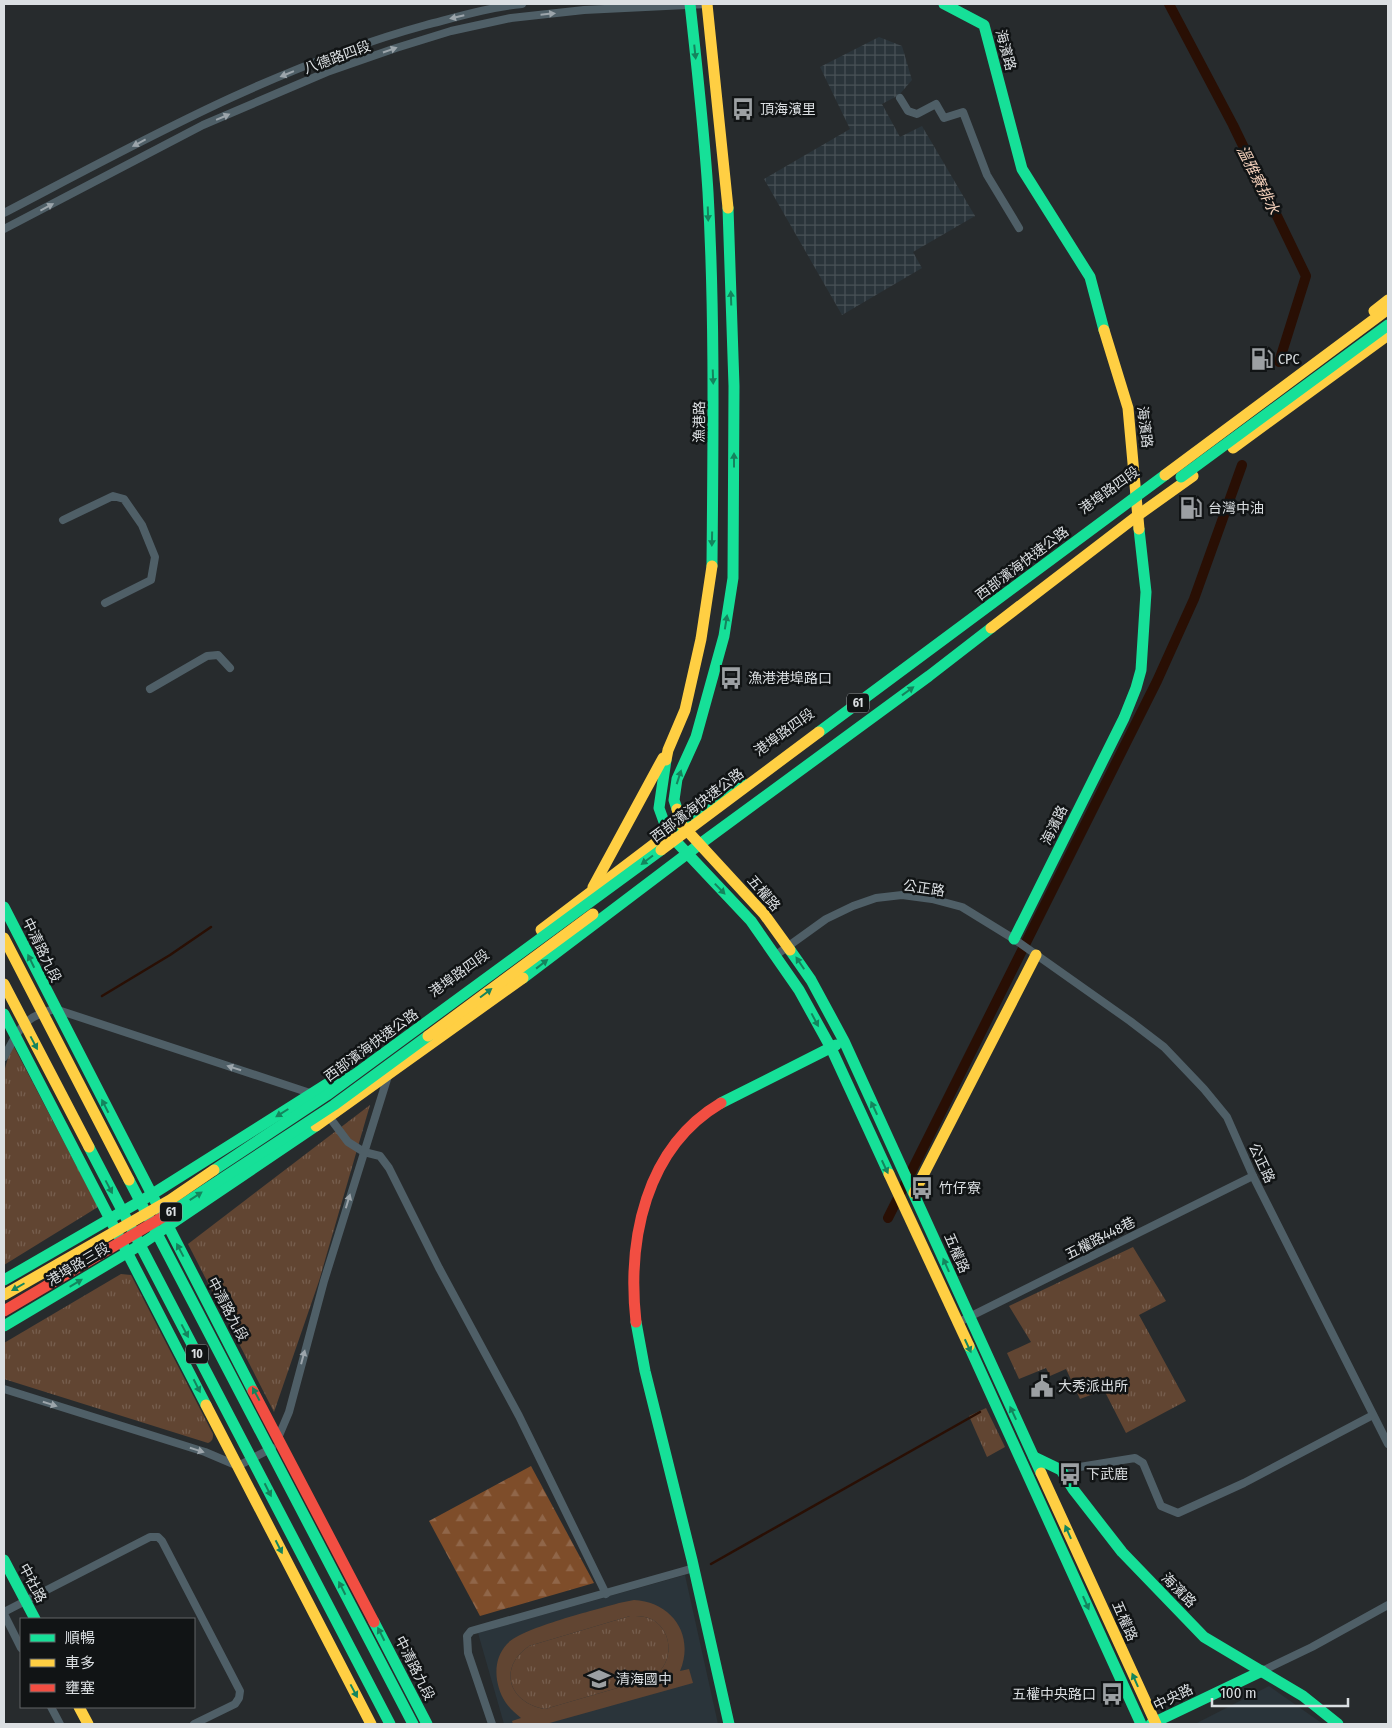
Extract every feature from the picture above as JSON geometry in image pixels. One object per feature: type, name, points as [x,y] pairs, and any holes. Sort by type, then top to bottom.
[{"type":"main road","name":"漁港路","points":[[668,833],[659,808],[668,750],[685,710],[706,615],[712,570],[714,398],[708,192],[701,98],[690,4]]},
{"type":"main road","points":[[681,824],[674,800],[677,779],[696,737],[724,636],[733,578],[734,386],[727,192],[707,4]]},
{"type":"main road","name":"海濱路","points":[[944,4],[984,25],[1022,170],[1090,277],[1128,408],[1137,516],[1146,592],[1142,662],[1136,688],[1124,718],[1014,939]]},
{"type":"main road","name":"港埠路四段","points":[[110,1219],[313,1094],[474,982],[591,890],[867,690],[1388,300]]},
{"type":"main road","name":"西部濱海快速公路","points":[[4,1295],[170,1200],[327,1095],[599,896],[1388,309]]},
{"type":"main road","name":"西部濱海快速公路","points":[[4,1311],[171,1212],[334,1105],[1388,325]]},
{"type":"main road","points":[[168,1226],[329,1118],[533,970],[686,854],[929,676],[1137,516],[1388,335]]},
{"type":"main road","points":[[591,890],[668,750]]},
{"type":"main road","name":"五權路","points":[[681,824],[764,914],[810,980],[844,1041],[1154,1724]]},
{"type":"main road","name":"五權路","points":[[668,833],[752,921],[799,990],[830,1048],[1023,1463],[1141,1724]]},
{"type":"main road","name":"中清路九段","points":[[4,907],[151,1195],[427,1724]]},
{"type":"main road","name":"中清路九段","points":[[4,938],[156,1234],[271,1450],[413,1724]]},
{"type":"main road","points":[[914,1193],[1036,955]]},
{"type":"main road","name":"10","points":[[4,984],[390,1724]]},
{"type":"main road","points":[[4,1014],[371,1724]]},
{"type":"main road","points":[[729,1724],[694,1568],[635,1325],[633,1277],[637,1238],[642,1212],[660,1168],[672,1148],[697,1121],[714,1107],[734,1096],[844,1041]]},
{"type":"main road","name":"港埠路三段","points":[[4,1280],[110,1219]]},
{"type":"main road","name":"港埠路三段","points":[[4,1326],[140,1245],[168,1226]]},
{"type":"main road","name":"海濱路","points":[[1034,1457],[1060,1470],[1122,1552],[1146,1579],[1204,1636],[1303,1696],[1338,1724]]},
{"type":"main road","points":[[1023,1463],[1034,1457]]},
{"type":"main road","name":"中社路","points":[[4,1560],[34,1618]]},
{"type":"main road","name":"中央路","points":[[1154,1724],[1262,1671]]},
{"type":"main road","points":[[80,1708],[88,1724]]},
{"type":"street","name":"八德路四段","points":[[4,213],[196,113],[330,56],[388,35],[511,5],[522,4]]},
{"type":"street","name":"八德路四段","points":[[4,229],[203,125],[327,72],[429,38],[451,31],[511,18],[584,10],[707,4]]},
{"type":"street","points":[[425,26],[429,38]]},
{"type":"street","points":[[900,98],[908,111],[917,114],[936,104],[944,118],[963,112],[987,175],[1018,228]]},
{"type":"street","points":[[196,113],[203,125]]},
{"type":"street","points":[[63,520],[113,496],[124,499],[142,524],[155,557],[152,580],[105,603]]},
{"type":"street","points":[[150,689],[207,656],[218,655],[230,668]]},
{"type":"street","name":"公正路","points":[[776,955],[826,920],[853,906],[876,898],[902,895],[932,899],[962,907],[1014,939],[1164,1047],[1204,1089],[1227,1117],[1253,1176],[1388,1444]]},
{"type":"street","points":[[4,1057],[24,1023],[42,1012],[55,1009],[313,1094],[348,1142],[364,1152],[380,1156],[389,1168],[439,1268],[519,1416],[606,1594]]},
{"type":"street","points":[[4,1389],[205,1452],[238,1466],[271,1450],[289,1412],[324,1281],[388,1074]]},
{"type":"street","name":"五權路448巷","points":[[957,1323],[1253,1176]]},
{"type":"street","points":[[1060,1470],[1135,1458],[1142,1463],[1161,1506],[1178,1513],[1244,1483],[1373,1415]]},
{"type":"street","points":[[20,1646],[4,1613],[25,1600],[154,1536],[162,1541],[240,1691],[239,1698],[235,1704],[194,1724]]},
{"type":"street","points":[[492,1724],[468,1653],[466,1636],[471,1632],[694,1568]]},
{"type":"street","points":[[1262,1671],[1388,1605]]},
{"type":"street","points":[[195,1620],[202,1616]]},
{"type":"street","points":[[52,1708],[60,1724]]},
{"type":"shaded area","points":[[879,37],[902,46],[912,80],[899,95],[882,104],[900,137],[922,126],[975,216],[913,252],[922,268],[842,315],[764,179],[850,129],[820,67]]},
{"type":"shaded area","name":"清海國中","points":[[685,1575],[718,1724],[504,1724],[478,1633]]},
{"type":"shaded area","points":[[1269,1686],[1323,1724],[1195,1724]]},
{"type":"green space","points":[[12,1043],[98,1207],[4,1265],[4,1072]]},
{"type":"green space","points":[[370,1105],[319,1281],[274,1412],[188,1244]]},
{"type":"green space","points":[[1133,1247],[1166,1301],[1139,1315],[1186,1401],[1126,1433],[1104,1390],[1080,1399],[1066,1369],[1050,1376],[1046,1368],[1019,1379],[1007,1353],[1031,1342],[1009,1306]]},
{"type":"green space","points":[[121,1274],[131,1275],[213,1434],[210,1442],[208,1443],[4,1379],[4,1343]]},
{"type":"green space","points":[[986,1408],[1005,1447],[987,1457],[969,1416]]},
{"type":"green space","points":[[531,1466],[594,1583],[480,1616],[429,1521]]},
{"type":"green space","points":[[634,1600],[648,1602],[669,1614],[677,1623],[682,1633],[684,1658],[680,1671],[689,1669],[693,1683],[546,1724],[513,1724],[512,1721],[521,1718],[508,1706],[502,1697],[496,1675],[499,1656],[507,1644],[515,1638],[542,1626]],"holes":[[[630,1616],[645,1617],[653,1620],[664,1631],[667,1638],[667,1660],[654,1676],[545,1709],[523,1700],[516,1692],[512,1684],[513,1664],[529,1646]]]},
{"type":"green space","points":[[630,1616],[645,1617],[653,1620],[664,1631],[668,1645],[667,1660],[656,1675],[645,1680],[545,1709],[523,1700],[516,1692],[512,1684],[513,1664],[529,1646]]},
{"type":"waterway","name":"溫雅寮排水","points":[[1169,4],[1233,125],[1306,276],[1279,362]]},
{"type":"waterway","points":[[888,1218],[1157,681],[1194,599],[1242,465]]},
{"type":"waterway","points":[[102,996],[170,955],[211,927]]},
{"type":"waterway","points":[[711,1564],[980,1412]]},
{"type":"traffic: fast","points":[[690,4],[708,192],[712,286],[712,566]]},
{"type":"traffic: fast","points":[[944,4],[984,25],[1022,169],[1090,277],[1104,330]]},
{"type":"traffic: fast","points":[[677,809],[674,800],[677,779],[696,737],[724,636],[733,578],[734,386],[728,208]]},
{"type":"traffic: fast","points":[[1181,477],[1388,325]]},
{"type":"traffic: fast","points":[[819,732],[1165,475]]},
{"type":"traffic: fast","points":[[1014,939],[1124,718],[1136,688],[1141,670],[1146,592],[1139,529]]},
{"type":"traffic: fast","points":[[523,978],[991,628]]},
{"type":"traffic: fast","points":[[666,760],[659,808],[668,833],[751,921],[799,990],[831,1048],[889,1174]]},
{"type":"traffic: fast","points":[[670,832],[741,781]]},
{"type":"traffic: fast","points":[[214,1170],[327,1095],[661,850]]},
{"type":"traffic: fast","points":[[4,907],[253,1391]]},
{"type":"traffic: fast","points":[[790,950],[811,980],[844,1041],[1041,1473]]},
{"type":"traffic: fast","points":[[4,1014],[206,1405]]},
{"type":"traffic: fast","points":[[168,1214],[334,1105],[428,1036]]},
{"type":"traffic: fast","points":[[721,1103],[836,1045]]},
{"type":"traffic: fast","points":[[4,1280],[151,1195],[346,1072]]},
{"type":"traffic: fast","points":[[4,1326],[140,1245],[316,1126]]},
{"type":"traffic: fast","points":[[89,1147],[390,1724]]},
{"type":"traffic: fast","points":[[129,1180],[413,1724]]},
{"type":"traffic: fast","points":[[636,1322],[645,1371],[692,1560],[729,1724]]},
{"type":"traffic: fast","points":[[969,1346],[1141,1724]]},
{"type":"traffic: fast","points":[[1034,1457],[1061,1470],[1073,1489],[1122,1552],[1204,1637],[1303,1696],[1338,1724]]},
{"type":"traffic: fast","points":[[4,1560],[34,1618]]},
{"type":"traffic: fast","points":[[374,1622],[427,1724]]},
{"type":"traffic: fast","points":[[1151,1724],[1262,1671]]},
{"type":"traffic: slow","points":[[707,4],[728,208]]},
{"type":"traffic: slow","points":[[1374,311],[1388,300]]},
{"type":"traffic: slow","points":[[1165,475],[1388,309]]},
{"type":"traffic: slow","points":[[1104,330],[1128,408],[1139,529]]},
{"type":"traffic: slow","points":[[1233,448],[1388,335]]},
{"type":"traffic: slow","points":[[991,628],[1137,516],[1193,476]]},
{"type":"traffic: slow","points":[[666,760],[668,750],[685,710],[701,639],[712,566]]},
{"type":"traffic: slow","points":[[661,850],[819,732]]},
{"type":"traffic: slow","points":[[593,887],[663,758]]},
{"type":"traffic: slow","points":[[677,809],[681,824],[764,914],[790,950]]},
{"type":"traffic: slow","points":[[541,930],[670,832]]},
{"type":"traffic: slow","points":[[428,1036],[593,914]]},
{"type":"traffic: slow","points":[[4,938],[129,1180]]},
{"type":"traffic: slow","points":[[914,1193],[1036,955]]},
{"type":"traffic: slow","points":[[316,1126],[523,978]]},
{"type":"traffic: slow","points":[[4,984],[89,1147]]},
{"type":"traffic: slow","points":[[4,1295],[170,1200],[214,1170]]},
{"type":"traffic: slow","points":[[889,1174],[969,1346]]},
{"type":"traffic: slow","points":[[206,1405],[371,1724]]},
{"type":"traffic: slow","points":[[1041,1473],[1156,1724]]},
{"type":"traffic: slow","points":[[80,1708],[88,1724]]},
{"type":"traffic: jam","points":[[636,1322],[634,1291],[639,1229],[647,1199],[658,1170],[674,1145],[695,1122],[721,1103]]},
{"type":"traffic: jam","points":[[4,1311],[168,1214]]},
{"type":"traffic: jam","points":[[253,1391],[374,1622]]},
{"type":"place","name":"頂海濱里","points":[[743,109]]},
{"type":"place","name":"CPC","points":[[1262,359]]},
{"type":"place","name":"台灣中油","points":[[1191,508]]},
{"type":"place","name":"漁港港埠路口","points":[[731,678]]},
{"type":"place","name":"竹仔寮","points":[[922,1188]]},
{"type":"place","name":"大秀派出所","points":[[1042,1386]]},
{"type":"place","name":"下武鹿","points":[[1070,1474]]},
{"type":"place","name":"清海國中","points":[[599,1679]]},
{"type":"place","name":"五權中央路口","points":[[1112,1694]]}]
